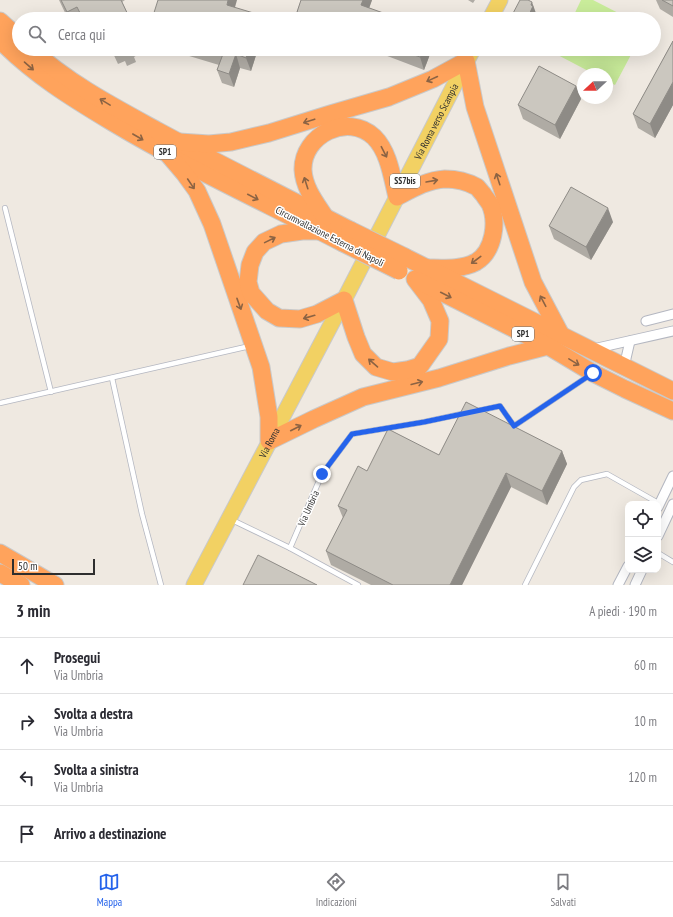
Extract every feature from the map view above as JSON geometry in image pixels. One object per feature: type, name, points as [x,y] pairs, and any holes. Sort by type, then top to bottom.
[{"type":"highway","points":[[0,20],[12,31]]},
{"type":"highway","name":"Circumvallazione Esterna di Napoli","points":[[0,40],[12,51]]},
{"type":"highway","name":"Circumvallazione Esterna di Napoli","points":[[18,56],[34,71],[76,100],[420,273],[561,335],[673,391]]},
{"type":"highway","name":"Circumvallazione Esterna di Napoli","points":[[38,56],[47,64],[173,148]]},
{"type":"highway","points":[[468,56],[433,79],[389,97],[270,133],[231,142],[173,148],[184,173],[197,191],[212,224],[254,345],[260,367],[269,417],[269,441],[363,397],[439,378],[509,356],[548,346]]},
{"type":"highway","points":[[470,56],[475,107],[533,282],[561,335]]},
{"type":"highway","points":[[351,127],[364,130],[374,138],[383,150],[389,165],[397,197],[425,183],[444,179],[460,181],[477,188],[490,204],[494,220],[493,234],[487,250],[477,261],[465,266],[444,268],[420,273],[440,321],[439,339],[420,366],[393,372],[376,367],[363,354],[344,300],[317,314],[300,320],[279,318],[267,311],[251,293],[248,282],[250,265],[255,252],[264,242],[281,234],[302,231],[322,224],[305,184],[303,170],[306,156],[313,141],[325,133],[337,128],[351,127]]},
{"type":"highway","name":"Circumvallazione Esterna di Napoli","points":[[420,273],[593,373],[673,411]]},
{"type":"highway","points":[[0,553],[55,585]]},
{"type":"highway","points":[[0,573],[21,585]]},
{"type":"main road","points":[[494,12],[500,0]]},
{"type":"main road","name":"Via Roma verso Scampia","points":[[344,300],[469,56]]},
{"type":"main road","name":"Via Roma","points":[[194,585],[344,300]]},
{"type":"street","points":[[646,321],[673,314]]},
{"type":"street","points":[[590,350],[673,331]]},
{"type":"street","points":[[624,367],[630,341]]},
{"type":"street","points":[[661,502],[673,476]]},
{"type":"street","points":[[661,530],[673,504]]},
{"type":"street","points":[[618,585],[625,572]]},
{"type":"street","points":[[635,585],[641,573]]},
{"type":"lane","points":[[5,208],[51,392]]},
{"type":"lane","points":[[0,403],[254,345]]},
{"type":"lane","name":"Via Umbria","points":[[290,548],[322,474],[352,434],[424,422],[500,406],[514,426],[593,373]]},
{"type":"lane","points":[[112,378],[142,514],[162,585]]},
{"type":"lane","points":[[525,585],[574,487],[582,480],[607,474],[651,501]]},
{"type":"lane","points":[[229,518],[290,548],[358,585]]},
{"type":"lane","points":[[661,555],[673,562]]},
{"type":"green space","points":[[581,0],[593,0],[616,12],[575,12]]},
{"type":"green space","points":[[560,56],[630,56],[615,85],[613,84],[613,68],[583,68]]},
{"type":"building","points":[[61,0],[121,0],[127,12],[80,12],[77,7],[67,12]]},
{"type":"building","points":[[158,0],[228,0],[227,5],[250,12],[154,12]]},
{"type":"building","points":[[301,0],[363,0],[361,5],[380,12],[297,12]]},
{"type":"building","points":[[520,0],[528,0],[532,2],[531,5],[533,6],[530,12],[514,12]]},
{"type":"building","points":[[662,0],[673,0],[673,6]]},
{"type":"building","points":[[673,41],[673,82],[650,124],[633,114]]},
{"type":"building","points":[[222,56],[235,56],[229,74],[217,70]]},
{"type":"building","points":[[539,66],[576,86],[555,125],[518,105]]},
{"type":"building","points":[[571,187],[608,208],[586,247],[549,226]]},
{"type":"building","points":[[466,402],[562,451],[542,491],[506,473],[450,585],[393,585],[326,551],[347,510],[338,506],[358,466],[367,471],[388,429],[439,455]]},
{"type":"building","points":[[258,555],[317,585],[243,585]]},
{"type":"route","points":[[322,474],[352,434],[380,428],[424,422],[500,406],[514,426],[593,373]]}]
